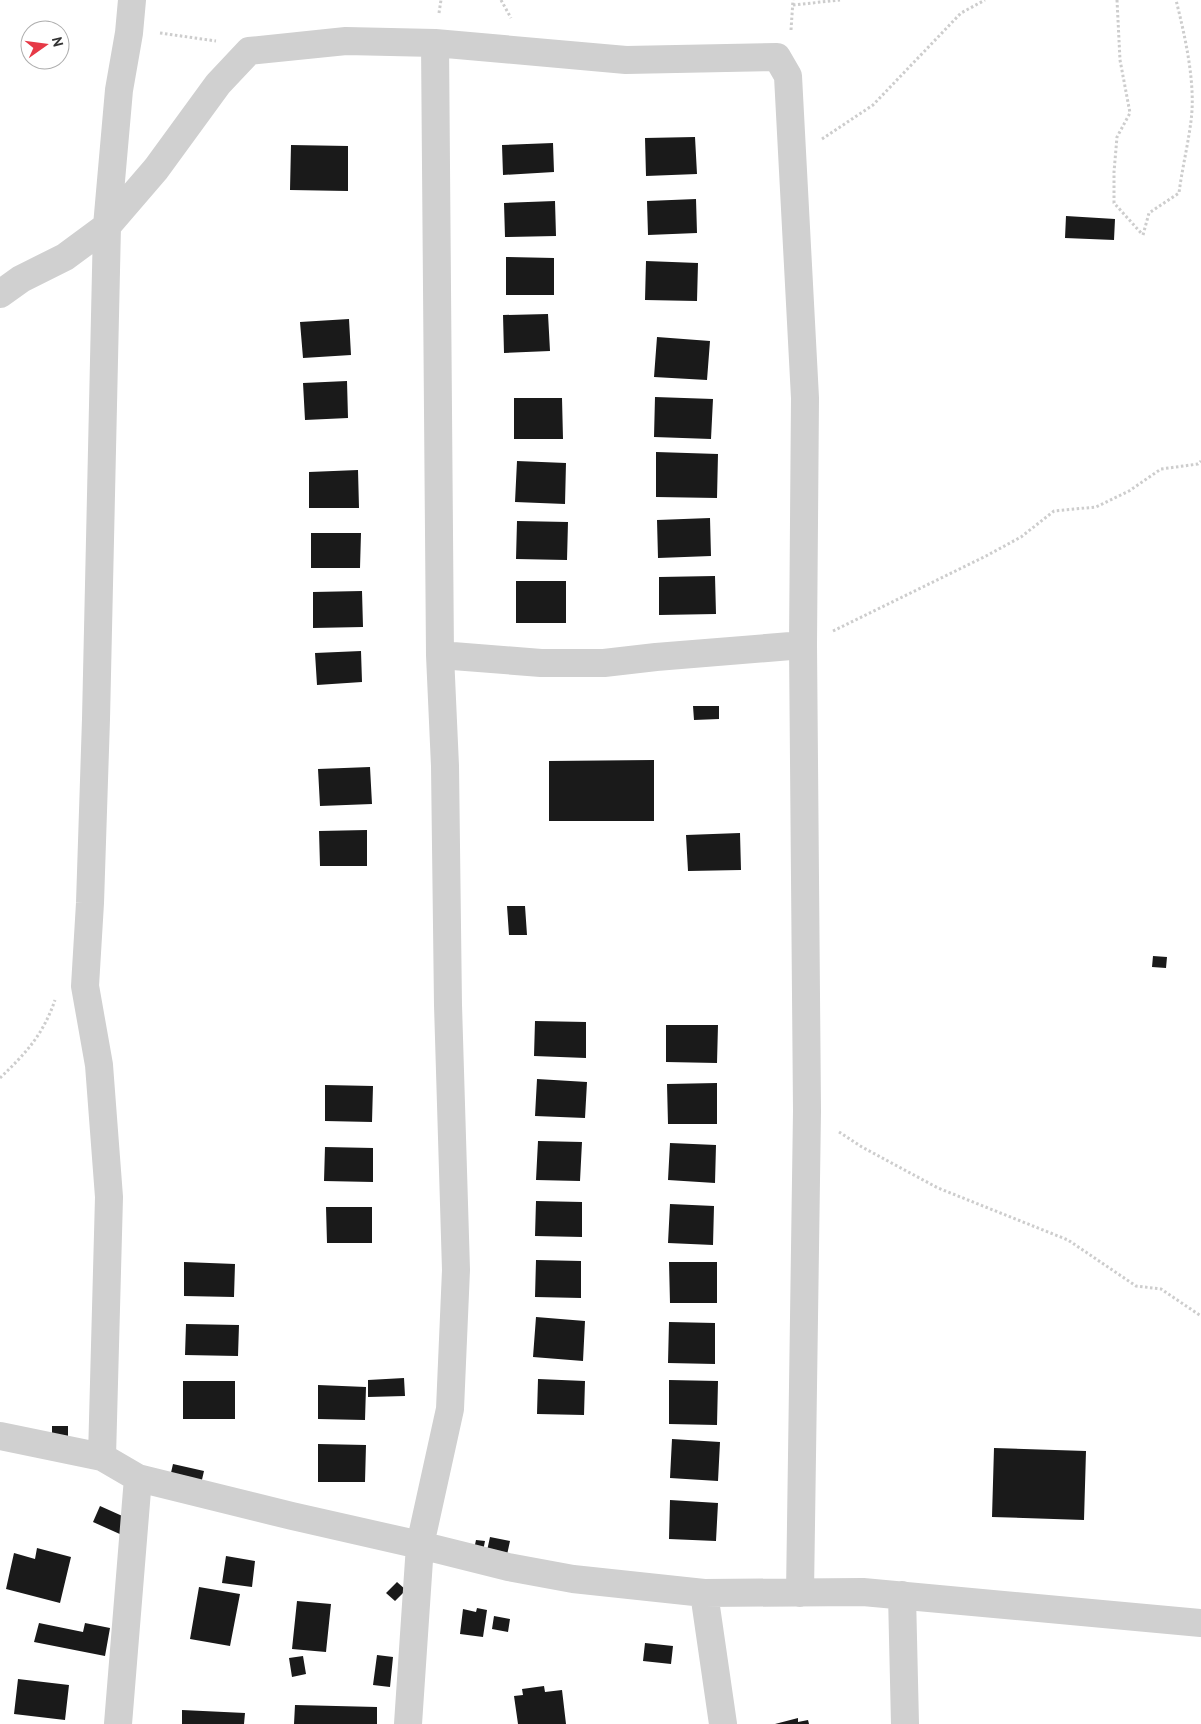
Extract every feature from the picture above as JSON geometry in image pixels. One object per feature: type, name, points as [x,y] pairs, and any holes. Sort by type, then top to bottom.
[{"type":"street","points":[[102,1457],[109,1197],[99,1065],[85,986],[90,903],[96,719],[107,226],[119,90],[129,33],[132,0]]},
{"type":"street","points":[[0,294],[20,279],[65,257],[107,226],[156,170],[218,84],[249,51],[346,42],[435,43],[626,60],[777,57],[788,76],[805,398],[803,645],[807,1110],[800,1593]]},
{"type":"street","points":[[408,1724],[420,1545],[450,1409],[456,1270],[448,1005],[445,766],[440,655],[435,43]]},
{"type":"street","points":[[440,655],[541,663],[604,663],[803,645]]},
{"type":"street","points":[[0,1436],[102,1457],[138,1478],[508,1567],[574,1579],[704,1593],[864,1592],[1201,1623]]},
{"type":"street","points":[[118,1724],[138,1478]]},
{"type":"street","points":[[704,1593],[723,1724]]},
{"type":"street","points":[[902,1595],[904,1724]]},
{"type":"path","points":[[793,5],[840,0]]},
{"type":"path","points":[[793,159],[873,105],[960,13],[986,0]]},
{"type":"path","points":[[1117,0],[1120,60],[1130,113],[1117,137],[1114,203],[1143,235],[1148,212],[1179,193],[1182,164],[1191,120],[1190,74],[1183,28],[1176,0]]},
{"type":"path","points":[[129,33],[165,33],[223,42],[249,51]]},
{"type":"path","points":[[803,645],[986,556],[1021,537],[1054,511],[1096,507],[1129,491],[1161,469],[1198,464],[1201,461]]},
{"type":"path","points":[[0,1078],[25,1054],[48,1021],[56,995]]},
{"type":"path","points":[[807,1110],[862,1147],[938,1188],[1068,1240],[1136,1286],[1161,1289],[1201,1316]]},
{"type":"building","points":[[695,137],[697,174],[646,176],[645,138]]},
{"type":"building","points":[[553,143],[554,172],[503,175],[502,145]]},
{"type":"building","points":[[291,145],[348,146],[348,191],[290,190]]},
{"type":"building","points":[[696,199],[697,233],[648,235],[647,201]]},
{"type":"building","points":[[555,201],[556,236],[505,237],[504,203]]},
{"type":"building","points":[[1066,216],[1115,219],[1114,240],[1065,238]]},
{"type":"building","points":[[506,257],[554,258],[554,295],[506,295]]},
{"type":"building","points":[[646,261],[698,263],[697,301],[645,300]]},
{"type":"building","points":[[548,314],[550,351],[504,353],[503,315]]},
{"type":"building","points":[[349,319],[351,355],[303,358],[300,322]]},
{"type":"building","points":[[657,337],[710,341],[707,380],[654,377]]},
{"type":"building","points":[[347,381],[348,418],[305,420],[303,383]]},
{"type":"building","points":[[655,397],[713,399],[711,439],[654,437]]},
{"type":"building","points":[[514,398],[562,398],[563,439],[514,439]]},
{"type":"building","points":[[656,452],[718,454],[717,498],[656,497]]},
{"type":"building","points":[[517,461],[566,463],[565,504],[515,502]]},
{"type":"building","points":[[358,470],[359,508],[309,508],[309,472]]},
{"type":"building","points":[[710,518],[711,556],[658,558],[657,520]]},
{"type":"building","points":[[517,521],[568,522],[567,560],[516,559]]},
{"type":"building","points":[[311,533],[361,533],[360,568],[311,568]]},
{"type":"building","points":[[715,576],[716,614],[659,615],[659,577]]},
{"type":"building","points":[[516,581],[566,581],[566,623],[516,623]]},
{"type":"building","points":[[362,591],[363,627],[313,628],[313,592]]},
{"type":"building","points":[[361,651],[362,682],[317,685],[315,653]]},
{"type":"building","points":[[693,706],[719,706],[719,719],[694,720]]},
{"type":"building","points":[[654,760],[654,821],[549,821],[549,761]]},
{"type":"building","points":[[370,767],[372,804],[320,806],[318,769]]},
{"type":"building","points":[[367,830],[367,866],[320,866],[319,831]]},
{"type":"building","points":[[740,833],[741,870],[688,871],[686,835]]},
{"type":"building","points":[[507,906],[525,906],[527,935],[509,935]]},
{"type":"building","points":[[1153,956],[1167,957],[1166,968],[1152,967]]},
{"type":"building","points":[[535,1021],[586,1022],[586,1058],[534,1056]]},
{"type":"building","points":[[666,1025],[718,1025],[717,1063],[666,1062]]},
{"type":"building","points":[[537,1079],[587,1082],[585,1118],[535,1116]]},
{"type":"building","points":[[717,1083],[717,1124],[668,1124],[667,1084]]},
{"type":"building","points":[[325,1085],[373,1086],[372,1122],[325,1121]]},
{"type":"building","points":[[538,1141],[582,1142],[580,1181],[536,1180]]},
{"type":"building","points":[[670,1143],[716,1145],[715,1183],[668,1180]]},
{"type":"building","points":[[325,1147],[373,1148],[373,1182],[324,1181]]},
{"type":"building","points":[[536,1201],[582,1202],[582,1237],[535,1236]]},
{"type":"building","points":[[670,1204],[714,1206],[713,1245],[668,1243]]},
{"type":"building","points":[[326,1207],[372,1207],[372,1243],[327,1243]]},
{"type":"building","points":[[536,1260],[581,1261],[581,1298],[535,1297]]},
{"type":"building","points":[[184,1262],[235,1264],[234,1297],[184,1296]]},
{"type":"building","points":[[669,1262],[717,1262],[717,1303],[670,1303]]},
{"type":"building","points":[[536,1317],[585,1321],[583,1361],[533,1357]]},
{"type":"building","points":[[669,1322],[715,1323],[715,1364],[668,1363]]},
{"type":"building","points":[[186,1324],[239,1325],[238,1356],[185,1355]]},
{"type":"building","points":[[404,1378],[405,1396],[368,1397],[368,1380]]},
{"type":"building","points":[[538,1379],[585,1381],[584,1415],[537,1414]]},
{"type":"building","points":[[669,1380],[718,1381],[717,1425],[669,1424]]},
{"type":"building","points":[[183,1381],[235,1381],[235,1419],[183,1419]]},
{"type":"building","points":[[318,1385],[366,1387],[365,1420],[318,1419]]},
{"type":"building","points":[[52,1426],[68,1426],[68,1437],[52,1437]]},
{"type":"building","points":[[672,1439],[720,1442],[718,1481],[670,1478]]},
{"type":"building","points":[[318,1444],[366,1445],[365,1482],[318,1482]]},
{"type":"building","points":[[994,1448],[1086,1451],[1084,1520],[992,1517]]},
{"type":"building","points":[[173,1464],[204,1471],[201,1484],[170,1477]]},
{"type":"building","points":[[670,1500],[718,1503],[716,1541],[669,1539]]},
{"type":"building","points":[[100,1506],[129,1519],[122,1535],[93,1522]]},
{"type":"building","points":[[490,1537],[510,1541],[505,1564],[485,1560]]},
{"type":"building","points":[[476,1540],[485,1541],[482,1556],[473,1554]]},
{"type":"building","points":[[37,1548],[71,1557],[60,1603],[6,1589],[14,1553],[35,1559]]},
{"type":"building","points":[[226,1556],[255,1561],[252,1587],[222,1583]]},
{"type":"building","points":[[397,1582],[406,1590],[395,1601],[386,1593]]},
{"type":"building","points":[[199,1587],[240,1594],[230,1646],[190,1639]]},
{"type":"building","points":[[297,1601],[331,1604],[326,1652],[292,1649]]},
{"type":"building","points":[[477,1608],[487,1610],[483,1637],[460,1634],[463,1609],[476,1612]]},
{"type":"building","points":[[494,1616],[510,1619],[508,1632],[492,1629]]},
{"type":"building","points":[[39,1623],[83,1632],[85,1623],[110,1628],[105,1656],[34,1642]]},
{"type":"building","points":[[645,1643],[673,1646],[671,1664],[643,1661]]},
{"type":"building","points":[[377,1655],[393,1657],[390,1687],[373,1685]]},
{"type":"building","points":[[303,1656],[306,1674],[292,1677],[289,1658]]},
{"type":"building","points":[[18,1679],[69,1685],[65,1720],[14,1714]]},
{"type":"building","points":[[544,1686],[545,1692],[562,1690],[566,1724],[518,1724],[514,1696],[523,1695],[522,1689]]},
{"type":"building","points":[[295,1705],[377,1707],[377,1724],[294,1724]]},
{"type":"building","points":[[182,1710],[245,1713],[244,1724],[182,1724]]},
{"type":"building","points":[[798,1718],[798,1722],[808,1720],[809,1724],[775,1724]]}]
